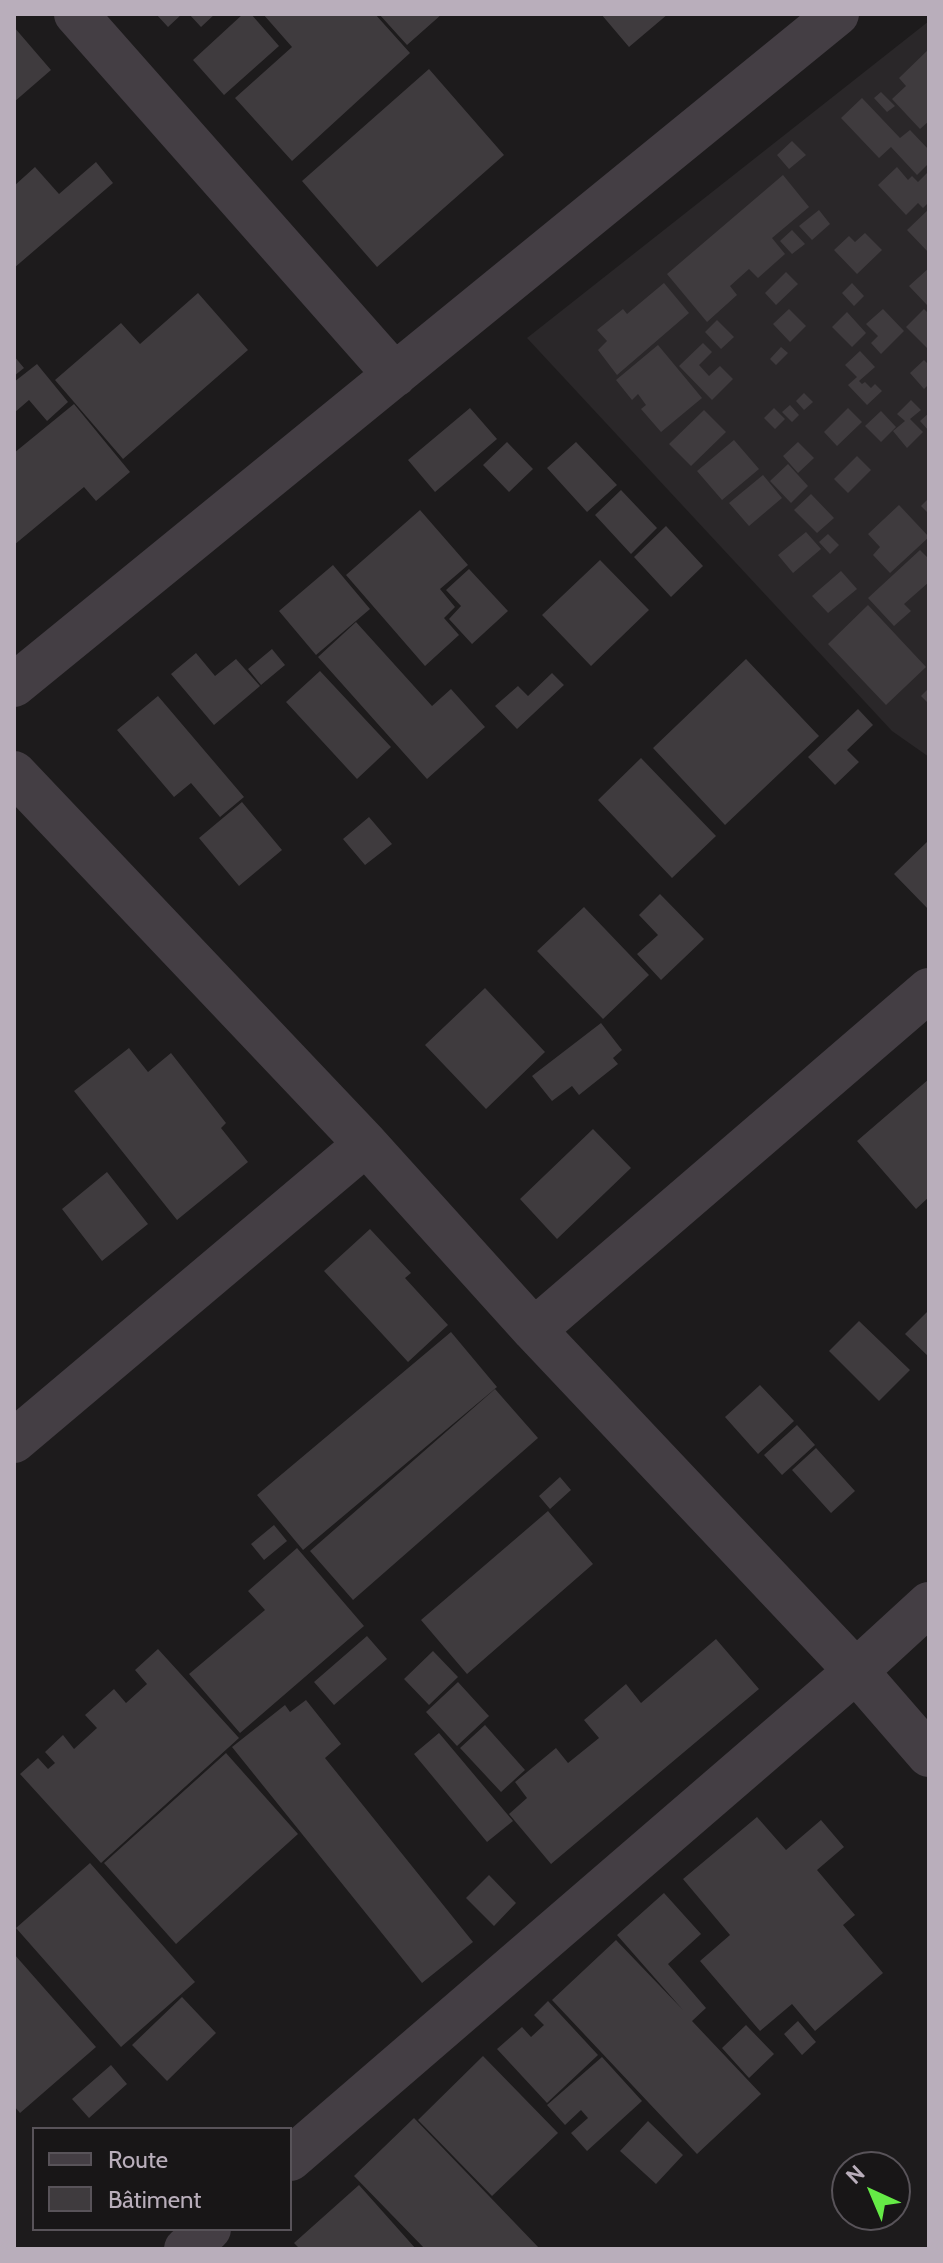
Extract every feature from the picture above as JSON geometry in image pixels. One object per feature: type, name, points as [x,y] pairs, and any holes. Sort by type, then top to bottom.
[{"type":"street","points":[[76,14],[395,375]]},
{"type":"street","points":[[14,685],[837,14]]},
{"type":"street","points":[[14,773],[366,1144],[534,1330],[856,1671],[929,1755]]},
{"type":"street","points":[[534,1330],[929,990]]},
{"type":"street","points":[[14,1441],[366,1144]]},
{"type":"street","points":[[292,2157],[856,1671],[929,1604]]},
{"type":"street","points":[[186,2249],[207,2231]]},
{"type":"shaded area","points":[[929,21],[929,757],[892,731],[527,338]]},
{"type":"building","points":[[156,14],[182,14],[168,27]]},
{"type":"building","points":[[189,14],[215,14],[201,27]]},
{"type":"building","points":[[243,14],[251,14],[279,46],[224,95],[193,60]]},
{"type":"building","points":[[263,14],[375,14],[410,53],[292,161],[235,98],[292,47]]},
{"type":"building","points":[[379,14],[442,14],[407,45]]},
{"type":"building","points":[[601,14],[668,14],[629,47]]},
{"type":"building","points":[[14,27],[51,70],[14,102]]},
{"type":"building","points":[[929,49],[929,121],[920,129],[892,99],[906,86],[899,78]]},
{"type":"building","points":[[429,69],[504,155],[377,267],[302,181]]},
{"type":"building","points":[[881,92],[895,106],[887,112],[874,98]]},
{"type":"building","points":[[862,98],[900,138],[910,130],[929,150],[929,163],[917,175],[891,147],[879,158],[841,118]]},
{"type":"building","points":[[792,141],[806,155],[789,169],[777,155]]},
{"type":"building","points":[[96,162],[113,183],[14,268],[14,186],[35,167],[59,194]]},
{"type":"building","points":[[897,167],[908,180],[912,176],[918,182],[929,171],[929,202],[923,208],[918,203],[906,215],[878,185]]},
{"type":"building","points":[[783,175],[809,207],[772,238],[785,254],[758,278],[749,269],[730,286],[737,295],[707,322],[667,274]]},
{"type":"building","points":[[929,209],[929,253],[907,230]]},
{"type":"building","points":[[819,210],[830,224],[812,240],[799,226]]},
{"type":"building","points":[[792,230],[805,244],[792,254],[780,241]]},
{"type":"building","points":[[865,233],[882,250],[857,274],[834,250],[849,236],[855,242]]},
{"type":"building","points":[[929,268],[929,303],[927,305],[909,286]]},
{"type":"building","points":[[786,272],[798,284],[776,305],[765,293]]},
{"type":"building","points":[[664,283],[689,313],[617,375],[598,350],[607,341],[597,330],[623,309],[627,314]]},
{"type":"building","points":[[852,283],[864,296],[854,306],[842,293]]},
{"type":"building","points":[[198,293],[248,350],[123,459],[55,380],[121,323],[140,344]]},
{"type":"building","points":[[789,309],[806,326],[790,342],[773,324]]},
{"type":"building","points":[[883,309],[904,331],[881,354],[871,343],[878,336],[866,324]]},
{"type":"building","points":[[924,309],[929,314],[927,348],[906,327]]},
{"type":"building","points":[[847,312],[866,333],[852,347],[832,327]]},
{"type":"building","points":[[717,320],[734,337],[721,349],[705,332]]},
{"type":"building","points":[[703,343],[712,352],[699,365],[709,376],[720,366],[733,379],[712,400],[679,366]]},
{"type":"building","points":[[658,345],[702,398],[661,432],[641,409],[646,405],[638,394],[632,400],[616,380]]},
{"type":"building","points":[[781,347],[788,353],[776,365],[770,359]]},
{"type":"building","points":[[860,351],[875,367],[859,381],[871,388],[875,384],[882,391],[867,405],[848,385],[857,377],[845,365]]},
{"type":"building","points":[[14,356],[24,368],[14,376]]},
{"type":"building","points":[[924,360],[929,365],[929,384],[924,389],[910,373]]},
{"type":"building","points":[[37,364],[68,402],[47,421],[29,400],[14,413],[14,382]]},
{"type":"building","points":[[804,393],[813,402],[804,410],[796,401]]},
{"type":"building","points":[[911,400],[921,410],[910,419],[923,432],[907,448],[893,431],[905,421],[897,414]]},
{"type":"building","points":[[74,404],[130,472],[96,501],[84,487],[14,545],[14,453]]},
{"type":"building","points":[[790,405],[799,415],[792,422],[782,412]]},
{"type":"building","points":[[470,408],[497,439],[435,492],[408,460]]},
{"type":"building","points":[[774,408],[785,419],[775,429],[764,418]]},
{"type":"building","points":[[848,408],[862,422],[837,446],[824,432]]},
{"type":"building","points":[[704,410],[726,432],[691,466],[669,444]]},
{"type":"building","points":[[881,411],[896,427],[881,442],[865,426]]},
{"type":"building","points":[[929,413],[929,431],[920,421]]},
{"type":"building","points":[[734,440],[759,469],[722,500],[697,471]]},
{"type":"building","points":[[507,442],[533,469],[509,492],[483,465]]},
{"type":"building","points":[[576,442],[617,485],[587,512],[547,468]]},
{"type":"building","points":[[798,442],[814,458],[798,473],[783,456]]},
{"type":"building","points":[[857,456],[871,470],[848,493],[834,479]]},
{"type":"building","points":[[788,464],[808,486],[791,503],[770,481]]},
{"type":"building","points":[[763,475],[782,498],[749,526],[729,503]]},
{"type":"building","points":[[621,490],[657,528],[631,554],[595,515]]},
{"type":"building","points":[[811,494],[834,518],[817,533],[794,510]]},
{"type":"building","points":[[929,498],[929,514],[921,506]]},
{"type":"building","points":[[899,505],[929,537],[890,573],[873,555],[880,547],[868,534]]},
{"type":"building","points":[[420,510],[468,565],[440,589],[455,607],[444,618],[459,635],[425,666],[346,575]]},
{"type":"building","points":[[666,526],[703,566],[671,597],[634,557]]},
{"type":"building","points":[[806,532],[821,549],[793,573],[778,555]]},
{"type":"building","points":[[828,534],[839,545],[830,554],[819,542]]},
{"type":"building","points":[[920,550],[929,559],[929,582],[904,604],[911,611],[894,626],[868,598]]},
{"type":"building","points":[[600,560],[649,610],[591,666],[542,615]]},
{"type":"building","points":[[333,565],[370,609],[316,655],[279,611]]},
{"type":"building","points":[[469,569],[508,611],[472,644],[449,619],[461,606],[446,590]]},
{"type":"building","points":[[841,571],[857,589],[828,613],[812,596]]},
{"type":"building","points":[[868,605],[926,667],[886,705],[828,644]]},
{"type":"building","points":[[356,622],[432,706],[451,689],[485,727],[427,779],[318,657]]},
{"type":"building","points":[[272,649],[285,665],[261,685],[248,669]]},
{"type":"building","points":[[196,653],[215,676],[236,659],[260,686],[214,725],[171,674]]},
{"type":"building","points":[[746,659],[819,736],[725,825],[653,748]]},
{"type":"building","points":[[320,671],[391,747],[357,779],[286,702]]},
{"type":"building","points":[[552,673],[564,685],[517,729],[495,706],[518,686],[528,696]]},
{"type":"building","points":[[929,688],[929,704],[921,696]]},
{"type":"building","points":[[158,696],[244,797],[220,817],[191,783],[174,797],[117,730]]},
{"type":"building","points":[[858,709],[873,725],[847,750],[859,762],[835,785],[808,757]]},
{"type":"building","points":[[641,758],[716,836],[672,878],[598,800]]},
{"type":"building","points":[[242,802],[282,850],[239,886],[199,838]]},
{"type":"building","points":[[369,817],[392,844],[365,865],[343,839]]},
{"type":"building","points":[[929,840],[929,910],[894,874]]},
{"type":"building","points":[[660,894],[704,939],[661,980],[637,954],[658,935],[639,915]]},
{"type":"building","points":[[584,907],[649,975],[603,1019],[537,951]]},
{"type":"building","points":[[485,988],[545,1052],[486,1109],[425,1045]]},
{"type":"building","points":[[601,1023],[622,1050],[613,1058],[618,1064],[579,1095],[572,1086],[552,1101],[532,1076]]},
{"type":"building","points":[[129,1048],[148,1072],[171,1053],[226,1123],[221,1128],[248,1162],[177,1220],[74,1091]]},
{"type":"building","points":[[929,1079],[929,1197],[916,1209],[857,1141]]},
{"type":"building","points":[[593,1129],[631,1168],[557,1239],[520,1199]]},
{"type":"building","points":[[107,1172],[148,1224],[102,1261],[62,1209]]},
{"type":"building","points":[[370,1229],[411,1273],[405,1278],[448,1325],[408,1362],[324,1271]]},
{"type":"building","points":[[929,1310],[929,1357],[905,1334]]},
{"type":"building","points":[[859,1321],[910,1370],[879,1401],[829,1351]]},
{"type":"building","points":[[451,1332],[497,1387],[303,1550],[257,1495]]},
{"type":"building","points":[[760,1385],[794,1421],[758,1454],[725,1417]]},
{"type":"building","points":[[495,1389],[538,1438],[353,1600],[310,1551]]},
{"type":"building","points":[[797,1425],[815,1445],[782,1475],[764,1455]]},
{"type":"building","points":[[816,1448],[855,1491],[831,1513],[792,1470]]},
{"type":"building","points":[[560,1477],[571,1490],[550,1509],[539,1496]]},
{"type":"building","points":[[548,1511],[593,1564],[467,1674],[421,1620]]},
{"type":"building","points":[[274,1525],[287,1541],[264,1560],[251,1544]]},
{"type":"building","points":[[297,1548],[364,1626],[240,1733],[189,1674],[265,1610],[248,1591]]},
{"type":"building","points":[[367,1636],[387,1659],[334,1705],[314,1682]]},
{"type":"building","points":[[716,1639],[759,1689],[551,1864],[509,1814],[527,1798],[515,1782],[556,1748],[568,1763],[599,1738],[584,1720],[626,1684],[641,1703]]},
{"type":"building","points":[[158,1649],[239,1738],[101,1863],[20,1774],[38,1758],[48,1769],[55,1763],[45,1752],[63,1735],[74,1749],[97,1728],[85,1715],[114,1689],[126,1703],[147,1684],[135,1670]]},
{"type":"building","points":[[433,1651],[458,1677],[429,1705],[404,1679]]},
{"type":"building","points":[[458,1682],[489,1716],[457,1746],[426,1712]]},
{"type":"building","points":[[306,1700],[341,1744],[325,1758],[473,1942],[422,1983],[232,1747],[285,1705],[290,1712]]},
{"type":"building","points":[[485,1725],[525,1770],[501,1792],[460,1748]]},
{"type":"building","points":[[439,1733],[513,1821],[487,1842],[414,1754]]},
{"type":"building","points":[[226,1753],[298,1834],[176,1944],[104,1863]]},
{"type":"building","points":[[757,1817],[786,1850],[821,1820],[844,1847],[817,1870],[855,1915],[843,1925],[883,1973],[815,2031],[792,2004],[760,2031],[700,1961],[730,1935],[683,1879]]},
{"type":"building","points":[[90,1863],[195,1982],[121,2047],[16,1928]]},
{"type":"building","points":[[489,1875],[516,1903],[494,1926],[466,1898]]},
{"type":"building","points":[[664,1893],[701,1934],[668,1964],[706,2008],[692,2021],[761,2094],[697,2154],[552,2000],[616,1940],[683,2010],[617,1935]]},
{"type":"building","points":[[14,1954],[96,2047],[20,2113],[14,2106]]},
{"type":"building","points":[[182,1997],[216,2033],[167,2081],[132,2045]]},
{"type":"building","points":[[548,2001],[598,2055],[547,2103],[497,2049],[522,2027],[531,2037],[544,2025],[534,2015]]},
{"type":"building","points":[[798,2021],[816,2042],[802,2055],[784,2034]]},
{"type":"building","points":[[746,2025],[774,2054],[749,2078],[722,2048]]},
{"type":"building","points":[[483,2056],[558,2133],[492,2196],[418,2120]]},
{"type":"building","points":[[602,2057],[642,2101],[587,2151],[571,2133],[588,2118],[581,2110],[565,2125],[547,2105]]},
{"type":"building","points":[[111,2065],[127,2084],[89,2118],[72,2099]]},
{"type":"building","points":[[414,2118],[540,2249],[425,2249],[354,2176]]},
{"type":"building","points":[[648,2121],[683,2155],[656,2184],[620,2151]]},
{"type":"building","points":[[359,2185],[416,2249],[300,2249],[294,2243]]}]
